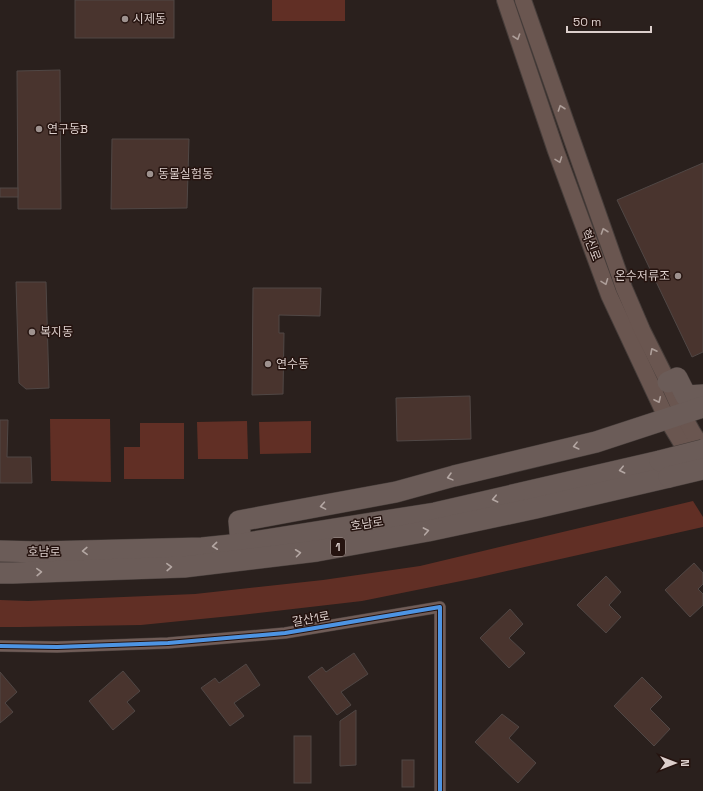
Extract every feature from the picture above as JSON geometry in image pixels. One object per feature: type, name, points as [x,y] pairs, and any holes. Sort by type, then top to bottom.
[{"type":"highway","points":[[668,382],[676,378],[686,396],[703,395]]},
{"type":"highway","points":[[241,544],[239,521],[396,492],[454,476],[596,442],[703,407]]},
{"type":"highway","name":"호남로","points":[[0,573],[184,567],[317,551],[428,531],[536,508],[665,469],[703,449]]},
{"type":"highway","name":"호남로","points":[[0,551],[41,552],[202,548],[241,544],[435,513],[665,469],[703,468]]},
{"type":"main road","name":"혁신로","points":[[505,0],[559,158],[610,295],[675,416],[703,478]]},
{"type":"main road","name":"혁신로","points":[[523,0],[624,288],[642,330],[668,382],[675,416],[693,433],[703,449]]},
{"type":"street","name":"갈산1로","points":[[0,646],[57,648],[168,643],[285,633],[440,607],[440,791]]},
{"type":"shaded area","points":[[272,0],[345,0],[345,21],[272,21]]},
{"type":"shaded area","points":[[50,419],[110,419],[111,482],[51,481]]},
{"type":"shaded area","points":[[247,421],[248,459],[198,459],[197,422]]},
{"type":"shaded area","points":[[311,421],[311,453],[260,454],[259,422]]},
{"type":"shaded area","points":[[140,423],[184,423],[184,479],[124,479],[124,447],[140,447]]},
{"type":"shaded area","points":[[693,501],[703,517],[703,527],[476,578],[362,601],[141,625],[0,627],[0,600],[28,601],[195,594],[323,580],[420,566]]},
{"type":"building","name":"시제동","points":[[75,0],[174,0],[174,38],[75,38]]},
{"type":"building","name":"연구동B","points":[[60,70],[61,209],[18,209],[17,71]]},
{"type":"building","name":"동물실험동","points":[[112,139],[189,139],[187,208],[111,209]]},
{"type":"building","name":"온수저류조","points":[[703,163],[703,352],[692,357],[617,200]]},
{"type":"building","points":[[0,188],[18,188],[18,197],[0,197]]},
{"type":"building","name":"복지동","points":[[16,282],[46,282],[49,388],[26,389],[19,383]]},
{"type":"building","name":"연수동","points":[[253,288],[321,288],[320,316],[279,315],[279,333],[284,333],[283,394],[252,395]]},
{"type":"building","points":[[470,396],[471,439],[397,441],[396,398]]},
{"type":"building","points":[[0,420],[8,420],[7,457],[31,457],[32,483],[0,483]]},
{"type":"building","points":[[694,563],[703,573],[703,584],[698,589],[703,594],[703,605],[690,617],[665,590]]},
{"type":"building","points":[[606,576],[621,592],[609,605],[621,617],[606,633],[577,605]]},
{"type":"building","points":[[510,609],[523,624],[509,638],[525,653],[509,668],[480,638]]},
{"type":"building","points":[[354,653],[368,674],[341,692],[351,705],[337,715],[308,677],[322,667],[326,672]]},
{"type":"building","points":[[246,664],[260,685],[234,703],[244,716],[230,726],[201,688],[215,678],[219,683]]},
{"type":"building","points":[[123,671],[140,691],[127,702],[135,711],[113,730],[89,701]]},
{"type":"building","points":[[0,672],[17,692],[5,703],[13,712],[0,723]]},
{"type":"building","points":[[642,677],[662,697],[650,709],[670,729],[654,746],[614,706]]},
{"type":"building","points":[[356,710],[356,765],[340,766],[340,721]]},
{"type":"building","points":[[502,714],[519,727],[509,738],[536,763],[518,783],[475,742]]},
{"type":"building","points":[[294,736],[311,736],[311,783],[294,783]]},
{"type":"building","points":[[402,760],[414,760],[414,787],[402,787]]},
{"type":"cycle path","points":[[0,646],[57,647],[168,643],[285,633],[440,607],[440,791]]},
{"type":"place","name":"시제동","points":[[125,19]]},
{"type":"place","name":"연구동B","points":[[39,129]]},
{"type":"place","name":"동물실험동","points":[[150,174]]},
{"type":"place","name":"온수저류조","points":[[678,276]]},
{"type":"place","name":"복지동","points":[[32,332]]},
{"type":"place","name":"연수동","points":[[268,364]]}]
